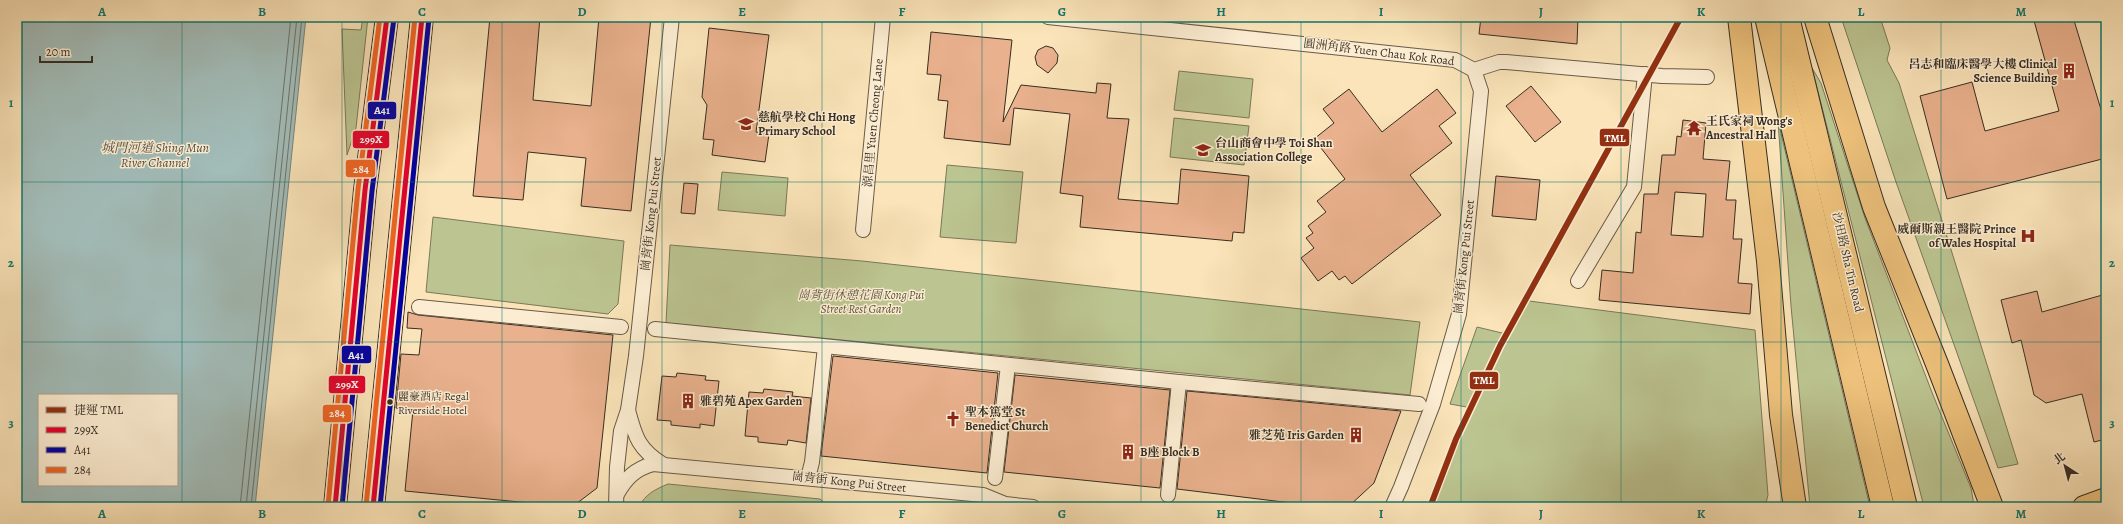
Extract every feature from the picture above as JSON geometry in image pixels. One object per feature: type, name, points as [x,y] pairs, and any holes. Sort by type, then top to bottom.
[{"type":"main road","points":[[335,507],[365,190],[387,17]]},
{"type":"main road","points":[[373,507],[422,17]]},
{"type":"main road","points":[[1739,17],[1768,261],[1785,448],[1795,507]]},
{"type":"main road","name":"沙田路 Sha Tin Road","points":[[1766,17],[1883,507]]},
{"type":"main road","name":"沙田路 Sha Tin Road","points":[[1788,17],[1906,504]]},
{"type":"main road","points":[[1816,17],[1874,207],[1938,364],[1992,507]]},
{"type":"main road","points":[[1778,507],[1785,448]]},
{"type":"main road","points":[[2084,507],[2106,499]]},
{"type":"street","name":"崗背街 Kong Pui Street","points":[[616,501],[617,462],[621,430],[628,410],[637,347],[672,17]]},
{"type":"street","name":"源昌里 Yuen Cheong Lane","points":[[863,230],[883,17]]},
{"type":"street","name":"圓洲角路 Yuen Chau Kok Road","points":[[1048,17],[1455,60],[1474,70]]},
{"type":"street","points":[[1474,70],[1498,62],[1506,62],[1555,65],[1645,74],[1708,77]]},
{"type":"street","name":"崗背街 Kong Pui Street","points":[[1392,507],[1432,404],[1459,314],[1482,91],[1474,70]]},
{"type":"street","points":[[1578,281],[1634,187],[1645,74]]},
{"type":"street","points":[[419,307],[621,327]]},
{"type":"street","points":[[655,329],[825,348],[1419,404]]},
{"type":"street","points":[[808,478],[812,462],[825,348]]},
{"type":"street","points":[[996,478],[1008,365]]},
{"type":"street","points":[[1168,495],[1179,382]]},
{"type":"street","name":"崗背街 Kong Pui Street","points":[[628,410],[634,434],[640,446],[647,454],[664,465]]},
{"type":"street","name":"崗背街 Kong Pui Street","points":[[616,501],[624,482],[635,471],[653,464],[983,495],[1001,505],[1033,507]]},
{"type":"green space","points":[[363,17],[368,17],[356,128],[347,155],[342,29],[361,30]]},
{"type":"green space","points":[[1841,17],[1880,17],[1890,48],[1887,60],[1899,83],[2018,464],[1998,468],[1896,182]]},
{"type":"green space","points":[[1812,68],[1821,83],[1865,218],[1933,395],[1971,488],[1974,505],[1967,507],[1924,507]]},
{"type":"green space","points":[[1179,71],[1253,79],[1249,118],[1174,110]]},
{"type":"green space","points":[[1174,118],[1249,126],[1244,165],[1170,157]]},
{"type":"green space","points":[[1778,121],[1870,507],[1810,507],[1791,306]]},
{"type":"green space","points":[[947,165],[1023,172],[1016,243],[940,237]]},
{"type":"green space","points":[[722,172],[788,178],[785,216],[718,210]]},
{"type":"green space","points":[[433,217],[624,241],[618,304],[608,314],[426,292]]},
{"type":"green space","name":"崗背街休憩花園 Kong Pui Street Rest Garden","points":[[670,245],[862,261],[1420,322],[1410,395],[666,323]]},
{"type":"green space","points":[[1529,301],[1755,330],[1768,495],[1765,507],[1434,507],[1472,408],[1450,404],[1477,327],[1502,333]]},
{"type":"green space","points":[[668,484],[820,499],[829,507],[639,507],[641,502],[648,495]]},
{"type":"water","name":"城門河道 Shing Mun River Channel","points":[[17,17],[306,17],[255,507],[17,507]]},
{"type":"building","points":[[490,17],[540,17],[533,100],[591,106],[599,17],[651,17],[631,211],[581,206],[586,158],[528,152],[523,200],[473,196]]},
{"type":"building","points":[[1481,17],[1578,17],[1577,44],[1479,34]]},
{"type":"building","points":[[2033,17],[2073,17],[2106,126],[2106,158],[1947,199],[1920,96],[1972,82],[1985,131],[2059,111]]},
{"type":"building","points":[[709,28],[769,35],[756,132],[769,134],[765,162],[712,155],[714,140],[703,139],[707,105],[702,97]]},
{"type":"building","points":[[931,32],[1012,40],[1003,122],[1021,85],[1096,93],[1097,83],[1111,84],[1107,118],[1129,119],[1118,199],[1178,204],[1181,169],[1249,176],[1244,233],[1233,232],[1232,241],[1080,227],[1083,196],[1060,193],[1070,114],[1014,108],[1010,145],[944,138],[948,101],[938,100],[941,75],[927,74]]},
{"type":"building","points":[[1046,46],[1053,48],[1058,55],[1057,63],[1048,73],[1037,65],[1035,57],[1038,50]]},
{"type":"building","points":[[1531,86],[1561,122],[1535,142],[1506,106]]},
{"type":"building","points":[[1349,89],[1382,132],[1437,89],[1456,113],[1439,126],[1452,143],[1410,175],[1441,215],[1352,284],[1345,276],[1339,280],[1332,271],[1318,281],[1301,258],[1314,248],[1306,238],[1313,233],[1308,226],[1326,212],[1317,201],[1345,179],[1314,139],[1334,123],[1323,109]]},
{"type":"building","points":[[1683,120],[1706,123],[1703,159],[1730,161],[1726,200],[1736,200],[1733,239],[1742,239],[1738,283],[1752,284],[1750,314],[1599,300],[1602,270],[1633,273],[1636,232],[1641,233],[1644,194],[1658,194],[1662,155],[1675,155],[1677,136],[1681,137]],"holes":[[[1675,192],[1706,194],[1703,237],[1671,235]]]},
{"type":"building","points":[[1496,176],[1540,180],[1536,220],[1492,216]]},
{"type":"building","points":[[684,183],[698,184],[695,214],[681,213]]},
{"type":"building","points":[[2037,291],[2042,312],[2106,294],[2106,439],[2094,442],[2082,394],[2046,403],[2034,395],[2021,340],[2012,343],[2001,300]]},
{"type":"building","points":[[408,312],[418,315],[613,335],[597,488],[572,507],[405,491],[413,410],[396,408],[401,354],[419,355],[422,329],[407,328]]},
{"type":"building","points":[[833,356],[998,373],[987,473],[821,456]]},
{"type":"building","name":"雅碧苑 Apex Garden","points":[[677,373],[706,376],[705,380],[719,381],[714,426],[700,424],[700,428],[671,425],[671,421],[657,420],[662,376],[676,377]]},
{"type":"building","points":[[1015,375],[1170,390],[1160,488],[1004,472]]},
{"type":"building","points":[[764,389],[793,392],[792,396],[811,398],[806,443],[788,440],[787,445],[758,442],[758,437],[745,436],[749,392],[763,393]]},
{"type":"building","points":[[1187,391],[1401,411],[1374,483],[1348,507],[1324,507],[1177,489]]},
{"type":"metro line","name":"TML","points":[[1430,507],[1456,439],[1500,346],[1681,17]]},
{"type":"transit line","name":"284","points":[[328,506],[358,189],[380,17]]},
{"type":"transit line","name":"299X","points":[[335,507],[365,190],[387,17]]},
{"type":"transit line","name":"284","points":[[366,506],[415,17]]},
{"type":"transit line","name":"299X","points":[[373,507],[422,17]]},
{"type":"transit line","name":"A41","points":[[342,507],[372,191],[394,18]]},
{"type":"transit line","name":"A41","points":[[380,507],[429,18]]},
{"type":"place","name":"呂志和臨床醫學大樓 Clinical Science Building","points":[[2069,71]]},
{"type":"place","name":"慈航學校 Chi Hong Primary School","points":[[746,124]]},
{"type":"place","name":"王氏家祠 Wong's Ancestral Hall","points":[[1694,128]]},
{"type":"place","name":"台山商會中學 Toi Shan Association College","points":[[1203,150]]},
{"type":"place","name":"威爾斯親王醫院 Prince of Wales Hospital","points":[[2028,236]]},
{"type":"place","name":"雅碧苑 Apex Garden","points":[[688,401]]},
{"type":"place","name":"麗豪酒店 Regal Riverside Hotel","points":[[390,402]]},
{"type":"place","name":"聖本篤堂 St Benedict Church","points":[[953,419]]},
{"type":"place","name":"雅芝苑 Iris Garden","points":[[1356,435]]},
{"type":"place","name":"B座 Block B","points":[[1128,452]]}]
